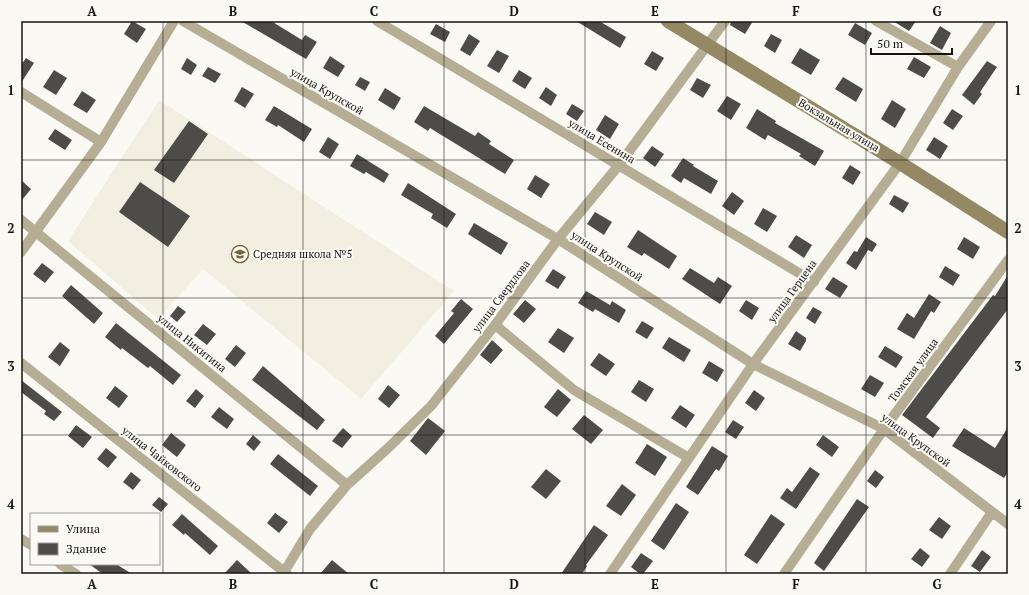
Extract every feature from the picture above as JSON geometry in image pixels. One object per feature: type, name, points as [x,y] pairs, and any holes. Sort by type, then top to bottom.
[{"type":"main road","name":"Вокзальная улица","points":[[668,21],[900,162],[1008,232]]},
{"type":"street","points":[[21,252],[101,142],[174,21]]},
{"type":"street","name":"улица Крупской","points":[[183,21],[558,239],[754,364],[884,429],[1008,524]]},
{"type":"street","name":"улица Есенина","points":[[377,21],[814,282]]},
{"type":"street","name":"улица Свердлова","points":[[285,573],[310,529],[347,484],[387,449],[431,406],[495,325],[558,239],[619,165],[725,21]]},
{"type":"street","points":[[876,21],[958,67]]},
{"type":"street","name":"улица Герцена","points":[[610,574],[688,458],[754,364],[900,162],[958,67],[990,21]]},
{"type":"street","points":[[21,92],[101,142]]},
{"type":"street","name":"улица Никитина","points":[[21,220],[347,484]]},
{"type":"street","name":"Томская улица","points":[[784,574],[884,429],[1008,260]]},
{"type":"street","points":[[495,325],[574,390],[688,458]]},
{"type":"street","name":"улица Чайковского","points":[[21,363],[285,573]]},
{"type":"street","points":[[950,574],[992,512]]},
{"type":"street","points":[[21,539],[30,544]]},
{"type":"street","points":[[62,565],[76,574]]},
{"type":"shaded area","name":"Средняя школа №5","points":[[159,100],[454,291],[361,399],[203,269],[158,319],[68,241]]},
{"type":"building","points":[[132,21],[146,29],[137,43],[124,34]]},
{"type":"building","points":[[241,21],[271,21],[302,40],[305,35],[317,42],[306,59]]},
{"type":"building","points":[[576,21],[599,21],[626,37],[620,48]]},
{"type":"building","points":[[731,21],[753,21],[745,34],[730,25]]},
{"type":"building","points":[[893,21],[916,21],[909,31]]},
{"type":"building","points":[[855,23],[872,33],[865,45],[848,35]]},
{"type":"building","points":[[436,24],[450,32],[445,42],[430,34]]},
{"type":"building","points":[[940,26],[951,33],[942,50],[930,43]]},
{"type":"building","points":[[469,34],[480,41],[470,56],[460,50]]},
{"type":"building","points":[[771,34],[782,40],[775,53],[764,46]]},
{"type":"building","points":[[800,48],[820,60],[811,75],[791,63]]},
{"type":"building","points":[[497,50],[509,56],[499,73],[487,66]]},
{"type":"building","points":[[652,51],[664,58],[656,71],[644,64]]},
{"type":"building","points":[[330,56],[345,66],[338,77],[323,68]]},
{"type":"building","points":[[914,57],[931,67],[924,78],[907,69]]},
{"type":"building","points":[[26,58],[34,63],[21,83],[21,65]]},
{"type":"building","points":[[187,58],[197,65],[191,75],[181,69]]},
{"type":"building","points":[[987,61],[997,67],[980,92],[982,94],[974,105],[962,95]]},
{"type":"building","points":[[208,67],[221,74],[215,83],[202,76]]},
{"type":"building","points":[[54,70],[67,78],[56,95],[43,87]]},
{"type":"building","points":[[519,70],[532,78],[525,89],[512,81]]},
{"type":"building","points":[[360,77],[370,82],[365,91],[355,85]]},
{"type":"building","points":[[843,77],[863,89],[856,102],[835,89]]},
{"type":"building","points":[[697,78],[711,85],[703,98],[690,90]]},
{"type":"building","points":[[242,87],[254,94],[245,108],[234,101]]},
{"type":"building","points":[[546,87],[557,95],[551,106],[539,98]]},
{"type":"building","points":[[385,88],[401,98],[394,110],[378,100]]},
{"type":"building","points":[[82,91],[96,100],[87,113],[73,105]]},
{"type":"building","points":[[727,96],[741,104],[731,120],[717,111]]},
{"type":"building","points":[[892,100],[906,109],[895,128],[881,119]]},
{"type":"building","points":[[572,104],[584,111],[577,121],[566,114]]},
{"type":"building","points":[[274,106],[312,129],[304,142],[278,125],[277,127],[265,120]]},
{"type":"building","points":[[424,106],[475,136],[478,132],[491,141],[489,144],[514,160],[505,174],[430,128],[428,131],[414,122]]},
{"type":"building","points":[[757,109],[776,121],[775,123],[824,151],[815,166],[799,156],[801,154],[768,135],[765,140],[746,128]]},
{"type":"building","points":[[952,109],[963,116],[953,130],[943,123]]},
{"type":"building","points":[[605,115],[619,124],[610,139],[596,130]]},
{"type":"building","points":[[189,121],[208,134],[174,183],[154,170]]},
{"type":"building","points":[[55,129],[72,140],[65,150],[48,139]]},
{"type":"building","points":[[328,137],[339,144],[330,159],[319,152]]},
{"type":"building","points":[[934,137],[948,146],[940,159],[926,150]]},
{"type":"building","points":[[652,146],[664,154],[655,167],[643,158]]},
{"type":"building","points":[[357,154],[389,174],[384,183],[366,172],[364,174],[350,166]]},
{"type":"building","points":[[683,158],[718,181],[711,194],[684,178],[681,183],[671,176]]},
{"type":"building","points":[[850,165],[861,172],[853,185],[842,178]]},
{"type":"building","points":[[535,175],[550,184],[541,198],[527,189]]},
{"type":"building","points":[[21,180],[31,189],[21,201]]},
{"type":"building","points":[[140,182],[190,216],[168,247],[119,212]]},
{"type":"building","points":[[408,183],[456,214],[447,228],[431,218],[433,214],[401,195]]},
{"type":"building","points":[[732,192],[744,201],[734,215],[722,206]]},
{"type":"building","points":[[894,195],[909,203],[903,213],[889,204]]},
{"type":"building","points":[[763,208],[777,216],[767,232],[754,224]]},
{"type":"building","points":[[595,212],[612,222],[604,235],[587,224]]},
{"type":"building","points":[[474,223],[508,243],[501,255],[468,234]]},
{"type":"building","points":[[638,230],[677,256],[669,269],[644,253],[642,256],[627,247]]},
{"type":"building","points":[[796,235],[812,245],[804,258],[788,247]]},
{"type":"building","points":[[866,237],[877,244],[872,252],[868,250],[856,270],[846,263],[854,251],[857,252]]},
{"type":"building","points":[[964,237],[980,247],[973,259],[957,249]]},
{"type":"building","points":[[42,263],[54,272],[45,283],[33,274]]},
{"type":"building","points":[[945,266],[960,275],[953,286],[939,277]]},
{"type":"building","points":[[690,268],[714,283],[718,277],[732,286],[720,304],[682,279]]},
{"type":"building","points":[[553,269],[566,277],[558,289],[545,281]]},
{"type":"building","points":[[1008,275],[1008,309],[926,417],[940,428],[933,438],[902,415],[993,295],[995,296]]},
{"type":"building","points":[[833,277],[848,286],[840,298],[825,289]]},
{"type":"building","points":[[71,285],[103,313],[94,324],[62,296]]},
{"type":"building","points":[[586,291],[610,305],[612,301],[626,310],[619,323],[595,309],[593,312],[578,303]]},
{"type":"building","points":[[929,294],[941,302],[934,313],[931,311],[914,339],[897,329],[907,313],[914,318]]},
{"type":"building","points":[[461,299],[473,309],[444,344],[435,336],[454,313],[451,311]]},
{"type":"building","points":[[525,300],[536,309],[524,323],[513,314]]},
{"type":"building","points":[[746,300],[759,308],[752,320],[739,311]]},
{"type":"building","points":[[178,306],[186,312],[177,322],[170,316]]},
{"type":"building","points":[[813,307],[822,312],[815,324],[806,318]]},
{"type":"building","points":[[642,321],[654,328],[647,339],[635,332]]},
{"type":"building","points":[[116,323],[181,375],[173,385],[150,366],[148,368],[105,337]]},
{"type":"building","points":[[203,324],[216,334],[207,345],[194,335]]},
{"type":"building","points":[[558,328],[574,338],[564,353],[548,342]]},
{"type":"building","points":[[796,331],[806,338],[806,341],[800,351],[788,344]]},
{"type":"building","points":[[669,337],[691,350],[684,362],[662,348]]},
{"type":"building","points":[[492,340],[503,350],[491,364],[480,355]]},
{"type":"building","points":[[60,342],[70,350],[60,366],[48,357]]},
{"type":"building","points":[[236,345],[246,353],[235,367],[225,359]]},
{"type":"building","points":[[885,346],[903,357],[896,368],[878,357]]},
{"type":"building","points":[[599,353],[615,364],[606,376],[590,365]]},
{"type":"building","points":[[709,361],[724,370],[717,382],[702,373]]},
{"type":"building","points":[[263,366],[325,420],[317,430],[252,380]]},
{"type":"building","points":[[870,375],[884,383],[875,397],[861,389]]},
{"type":"building","points":[[21,380],[62,412],[54,421],[44,414],[46,411],[21,392]]},
{"type":"building","points":[[639,380],[654,389],[646,402],[631,392]]},
{"type":"building","points":[[388,385],[400,395],[389,408],[378,399]]},
{"type":"building","points":[[115,386],[128,396],[119,408],[106,398]]},
{"type":"building","points":[[196,389],[204,396],[195,408],[186,401]]},
{"type":"building","points":[[558,389],[571,400],[557,417],[544,407]]},
{"type":"building","points":[[754,390],[765,398],[756,411],[745,403]]},
{"type":"building","points":[[680,405],[695,415],[686,428],[671,418]]},
{"type":"building","points":[[219,407],[234,419],[227,429],[211,417]]},
{"type":"building","points":[[584,415],[603,430],[591,444],[572,429]]},
{"type":"building","points":[[428,418],[445,431],[426,455],[410,441]]},
{"type":"building","points":[[733,420],[744,427],[736,439],[725,432]]},
{"type":"building","points":[[76,425],[92,437],[83,448],[68,436]]},
{"type":"building","points":[[1008,427],[1008,472],[1004,478],[952,446],[964,428],[995,448]]},
{"type":"building","points":[[343,428],[352,436],[342,448],[332,441]]},
{"type":"building","points":[[171,433],[186,445],[177,457],[162,445]]},
{"type":"building","points":[[253,435],[261,442],[254,451],[246,444]]},
{"type":"building","points":[[823,435],[839,447],[832,457],[816,445]]},
{"type":"building","points":[[647,444],[667,457],[655,476],[635,463]]},
{"type":"building","points":[[712,446],[728,456],[719,471],[716,469],[698,495],[686,487]]},
{"type":"building","points":[[106,448],[117,457],[108,468],[97,459]]},
{"type":"building","points":[[278,454],[318,486],[310,496],[270,464]]},
{"type":"building","points":[[810,467],[820,474],[796,509],[780,498],[787,488],[792,492]]},
{"type":"building","points":[[546,469],[561,481],[546,499],[531,487]]},
{"type":"building","points":[[875,470],[884,477],[876,488],[867,481]]},
{"type":"building","points":[[131,472],[141,480],[133,490],[123,482]]},
{"type":"building","points":[[622,484],[636,495],[621,516],[606,506]]},
{"type":"building","points":[[159,497],[168,504],[161,512],[152,505]]},
{"type":"building","points":[[857,499],[869,507],[824,571],[814,563]]},
{"type":"building","points":[[676,503],[689,512],[664,550],[651,541]]},
{"type":"building","points":[[275,513],[288,522],[279,533],[267,523]]},
{"type":"building","points":[[182,514],[218,546],[210,555],[185,533],[184,535],[172,525]]},
{"type":"building","points":[[771,514],[785,524],[757,564],[744,555]]},
{"type":"building","points":[[939,517],[951,526],[942,539],[929,530]]},
{"type":"building","points":[[594,525],[608,535],[586,565],[587,566],[582,574],[561,574]]},
{"type":"building","points":[[920,548],[930,556],[922,567],[911,559]]},
{"type":"building","points":[[982,550],[991,557],[980,572],[971,566]]},
{"type":"building","points":[[641,553],[653,561],[643,574],[640,574],[631,567]]},
{"type":"building","points":[[237,560],[252,574],[224,574]]},
{"type":"building","points":[[332,560],[349,574],[320,574]]},
{"type":"building","points":[[90,565],[118,565],[132,574],[103,574]]},
{"type":"place","name":"Средняя школа №5","points":[[240,254]]}]
